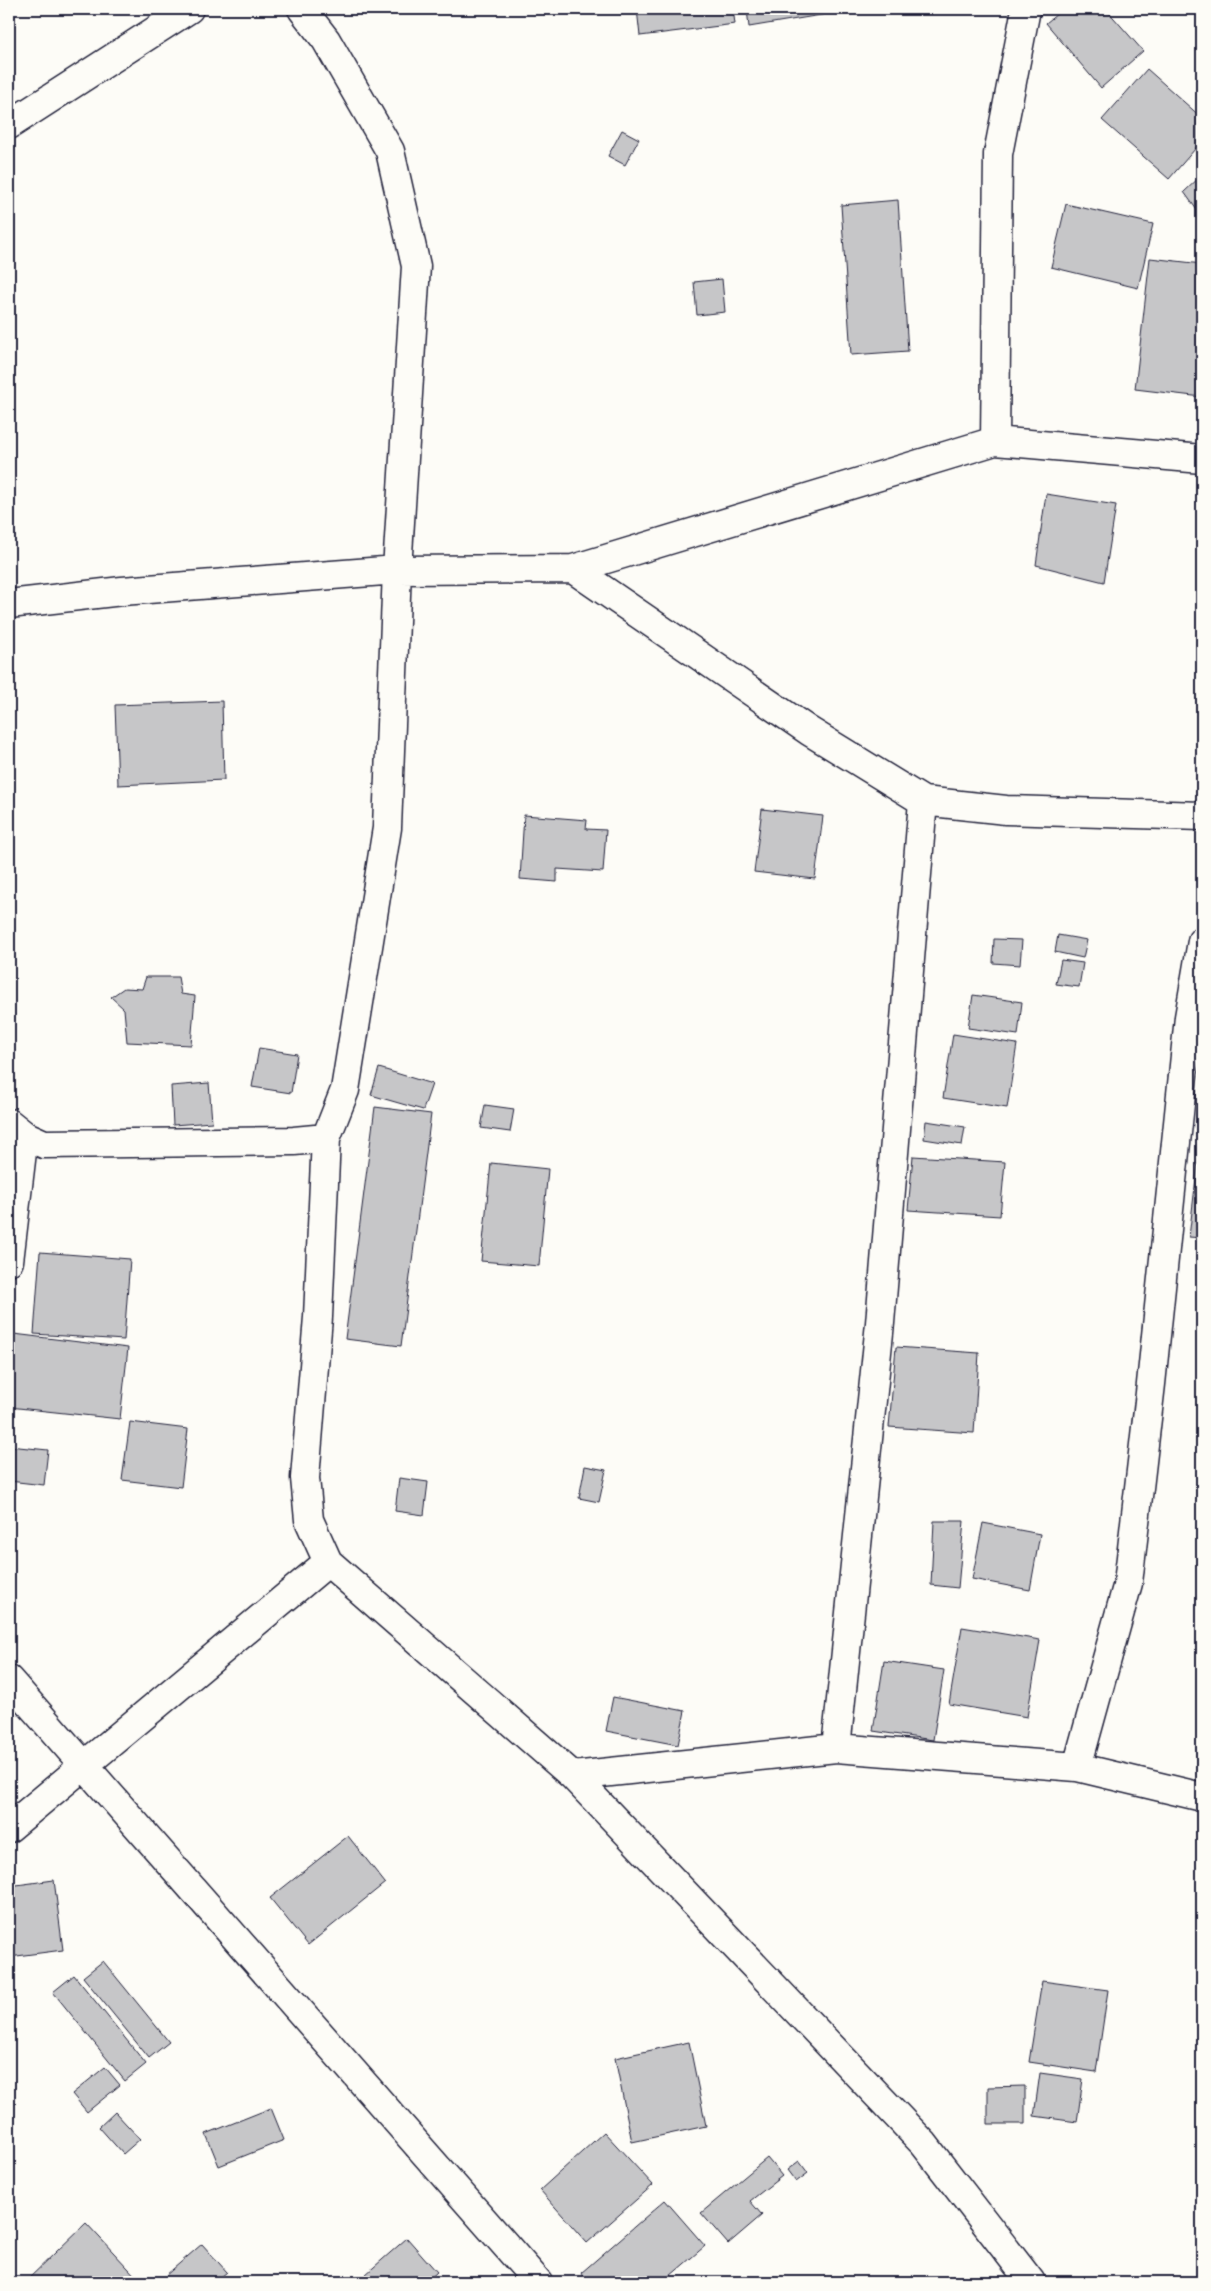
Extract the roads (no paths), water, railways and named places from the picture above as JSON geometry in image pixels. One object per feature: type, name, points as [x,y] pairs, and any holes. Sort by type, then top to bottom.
[{"type":"street","points":[[11,120],[189,9]]},
{"type":"street","points":[[302,9],[326,40],[390,151],[416,266],[397,570],[387,828],[345,1090],[326,1138],[318,1317],[305,1478],[309,1520],[328,1562],[573,1776],[924,2144],[1031,2282]]},
{"type":"street","points":[[995,441],[998,154],[1026,9]]},
{"type":"street","points":[[9,604],[122,591],[397,570],[573,569],[995,441],[1202,459]]},
{"type":"street","points":[[573,569],[809,732],[923,801],[1006,810],[1202,816]]},
{"type":"street","points":[[836,1748],[880,1323],[923,801]]},
{"type":"street","points":[[1077,1767],[1128,1583],[1189,1017],[1202,941]]},
{"type":"street","points":[[9,1261],[16,1129],[44,1144],[294,1141],[326,1138]]},
{"type":"street","points":[[9,1828],[86,1766],[328,1562]]},
{"type":"street","points":[[9,1680],[538,2282]]},
{"type":"street","points":[[573,1776],[836,1748],[1077,1767],[1202,1797]]}]
